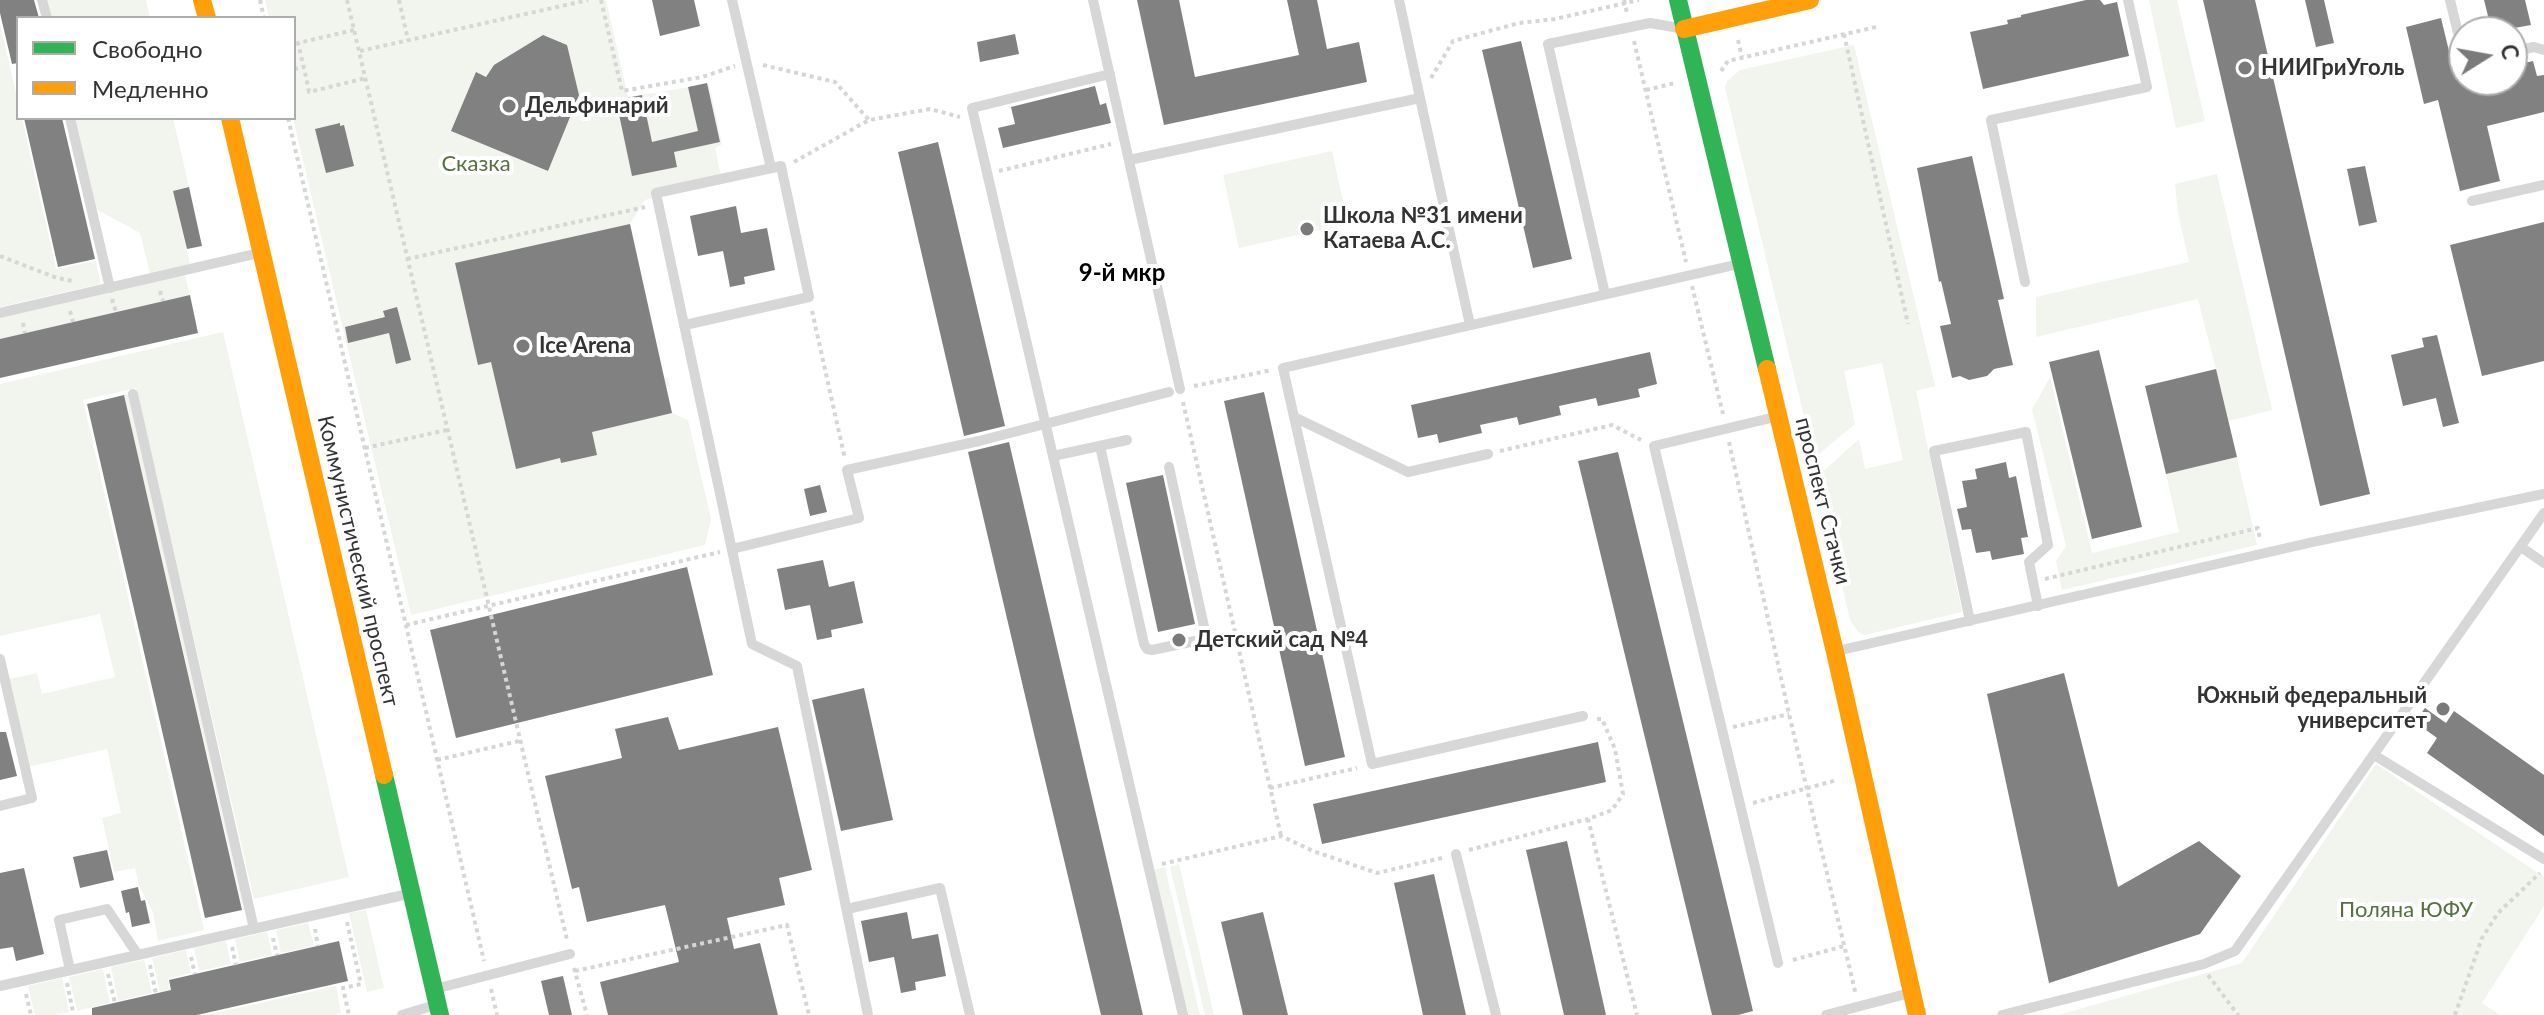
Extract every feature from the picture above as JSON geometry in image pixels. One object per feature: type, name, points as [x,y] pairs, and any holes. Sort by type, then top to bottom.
[{"type":"main road","name":"проспект Стачки","points":[[1678,0],[1835,652],[1917,1015]]},
{"type":"main road","points":[[1684,29],[1807,0]]},
{"type":"main road","name":"Коммунистический проспект","points":[[230,120],[437,1003]]},
{"type":"lane","points":[[685,325],[809,297],[732,0]]},
{"type":"lane","points":[[732,549],[859,518],[847,470],[979,441],[1174,391],[1129,160],[1093,0]]},
{"type":"lane","points":[[1399,0],[1470,325]]},
{"type":"lane","points":[[2025,282],[1991,120],[2147,87],[2128,0]]},
{"type":"lane","points":[[1605,294],[1548,44],[1650,23],[1684,29]]},
{"type":"lane","points":[[1110,74],[972,108],[1183,1015]]},
{"type":"lane","points":[[1129,160],[1420,98]]},
{"type":"lane","points":[[70,120],[110,288]]},
{"type":"lane","points":[[776,167],[656,193],[752,644],[797,666],[868,1015]]},
{"type":"lane","points":[[2472,201],[2544,185]]},
{"type":"lane","points":[[0,313],[261,253]]},
{"type":"lane","points":[[1583,716],[1372,764],[1283,368],[1741,263]]},
{"type":"lane","points":[[133,394],[254,929]]},
{"type":"lane","points":[[1777,416],[1654,446],[1778,963]]},
{"type":"lane","points":[[1294,417],[1408,472],[1488,454]]},
{"type":"lane","points":[[1970,621],[1934,451],[2026,432],[2048,545],[2029,562],[2038,606]]},
{"type":"lane","points":[[1053,456],[1127,440]]},
{"type":"lane","points":[[1100,446],[1144,644],[1152,650],[1205,637],[1169,467]]},
{"type":"lane","points":[[1835,652],[2263,553],[2544,494]]},
{"type":"lane","points":[[2002,1015],[2204,964],[2235,951],[2544,513]]},
{"type":"lane","points":[[2521,547],[2544,563]]},
{"type":"lane","points":[[0,659],[32,798],[0,806]]},
{"type":"lane","points":[[2374,755],[2544,859]]},
{"type":"lane","points":[[1456,854],[1496,1015]]},
{"type":"lane","points":[[847,909],[940,888],[970,1015]]},
{"type":"lane","points":[[0,986],[411,894]]},
{"type":"lane","points":[[67,971],[59,920],[107,909],[142,954]]},
{"type":"lane","points":[[402,1015],[437,1003],[487,976],[570,954]]},
{"type":"lane","points":[[1826,1015],[1912,993]]},
{"type":"path","points":[[347,0],[519,741],[587,1015]]},
{"type":"path","points":[[399,0],[408,40]]},
{"type":"path","points":[[359,51],[588,0]]},
{"type":"path","points":[[601,0],[622,91],[702,77],[748,61],[835,82],[869,120]]},
{"type":"path","points":[[1420,98],[1453,41],[1519,23],[1555,19],[1639,0]]},
{"type":"path","points":[[1625,1],[1859,1007]]},
{"type":"path","points":[[1728,61],[1876,27]]},
{"type":"path","points":[[354,30],[298,43],[309,92],[366,78]]},
{"type":"path","points":[[1844,34],[1908,324]]},
{"type":"path","points":[[296,69],[304,67]]},
{"type":"path","points":[[776,167],[797,161],[869,120],[930,109],[974,121]]},
{"type":"path","points":[[288,120],[497,1015]]},
{"type":"path","points":[[987,174],[1125,141]]},
{"type":"path","points":[[407,259],[659,204]]},
{"type":"path","points":[[0,256],[57,278],[110,288]]},
{"type":"path","points":[[809,297],[847,470]]},
{"type":"path","points":[[1281,836],[1174,391],[1283,368]]},
{"type":"path","points":[[1488,454],[1612,425],[1654,446]]},
{"type":"path","points":[[365,448],[447,430]]},
{"type":"path","points":[[2033,582],[2258,528],[2263,553]]},
{"type":"path","points":[[406,625],[732,549]]},
{"type":"path","points":[[1722,729],[1789,714]]},
{"type":"path","points":[[1148,867],[1281,836],[1313,851],[1377,873],[1588,819],[1612,810],[1623,794],[1615,749],[1602,719],[1583,716]]},
{"type":"path","points":[[437,760],[519,741]]},
{"type":"path","points":[[1270,788],[1372,764]]},
{"type":"path","points":[[1740,806],[1862,773]]},
{"type":"path","points":[[1588,819],[1637,1015]]},
{"type":"path","points":[[2455,1015],[2482,938],[2498,913],[2544,869]]},
{"type":"path","points":[[344,908],[361,984],[343,988],[349,1015]]},
{"type":"path","points":[[575,971],[787,925],[809,1015]]},
{"type":"path","points":[[1778,963],[1844,946]]},
{"type":"path","points":[[142,954],[156,994]]},
{"type":"path","points":[[106,962],[115,1003]]},
{"type":"path","points":[[2204,964],[2209,977],[2238,1015]]},
{"type":"path","points":[[67,971],[73,1012]]},
{"type":"path","points":[[23,981],[31,1015]]},
{"type":"green space","points":[[47,0],[146,0],[150,16],[51,16]]},
{"type":"green space","name":"Сказка","points":[[265,0],[606,0],[628,97],[709,84],[722,144],[715,148],[722,181],[645,200],[630,224],[664,378],[668,378],[670,386],[666,387],[672,413],[688,420],[711,519],[705,545],[411,615],[293,120],[296,120],[296,16],[269,16]]},
{"type":"green space","points":[[2149,0],[2177,0],[2205,121],[2176,128]]},
{"type":"green space","points":[[0,24],[16,93],[16,120],[22,120],[56,269],[96,261],[100,284],[0,307]]},
{"type":"green space","points":[[1854,45],[1935,386],[1916,391],[1962,612],[1865,635],[1858,632],[1850,620],[1817,477],[1859,439],[1865,469],[1903,460],[1882,363],[1844,371],[1855,424],[1814,458],[1725,88],[1727,81],[1740,70]]},
{"type":"green space","points":[[74,120],[173,120],[189,187],[173,191],[190,264],[150,274],[140,233],[96,209]]},
{"type":"green space","points":[[1332,151],[1348,224],[1239,248],[1223,175]]},
{"type":"green space","points":[[2217,174],[2272,410],[2229,421],[2198,299],[2036,337],[2036,297],[2189,262],[2175,184]]},
{"type":"green space","points":[[184,271],[190,295],[0,339],[0,313]]},
{"type":"green space","points":[[223,332],[349,877],[254,899],[136,388],[83,400],[204,930],[158,941],[153,912],[139,886],[135,868],[114,872],[102,818],[121,813],[107,749],[28,767],[9,679],[37,673],[42,694],[115,677],[100,614],[0,636],[0,384]]},
{"type":"green space","points":[[2050,377],[2092,553],[2179,532],[2166,474],[2237,457],[2257,545],[2062,590],[2056,561],[2066,546],[2032,410]]},
{"type":"green space","points":[[130,394],[247,909],[243,910],[124,395]]},
{"type":"green space","name":"Поляна ЮФУ","points":[[2376,764],[2544,877],[2544,906],[2482,1003],[2500,1015],[2058,1015],[2242,963]]},
{"type":"green space","points":[[1179,864],[1214,1015],[1205,1015],[1170,867]]},
{"type":"green space","points":[[1165,867],[1200,1015],[1188,1015],[1154,870]]},
{"type":"green space","points":[[366,910],[384,988],[367,992],[349,913]]},
{"type":"green space","points":[[308,923],[314,946],[281,953],[276,930]]},
{"type":"green space","points":[[267,932],[272,955],[240,962],[235,939]]},
{"type":"green space","points":[[226,941],[231,964],[199,971],[194,948]]},
{"type":"green space","points":[[186,950],[191,973],[168,979],[170,990],[160,992],[152,958]]},
{"type":"green space","points":[[144,960],[152,993],[118,1001],[111,967]]},
{"type":"green space","points":[[103,969],[110,1003],[77,1011],[69,977]]},
{"type":"green space","points":[[62,978],[69,1012],[35,1015],[28,986]]},
{"type":"green space","points":[[336,986],[341,1013],[336,1015],[206,1015]]},
{"type":"building","points":[[0,0],[34,0],[38,16],[16,16],[16,63],[12,64]]},
{"type":"building","points":[[652,0],[694,0],[700,26],[660,36]]},
{"type":"building","points":[[1137,0],[1179,0],[1195,77],[1299,55],[1287,0],[1317,0],[1327,49],[1359,42],[1367,82],[1164,125]]},
{"type":"building","points":[[2086,0],[2100,0],[2104,5],[2117,2],[2129,56],[1983,89],[1970,32],[2008,24],[2007,20],[2021,15]]},
{"type":"building","points":[[2203,0],[2255,0],[2370,494],[2320,506]]},
{"type":"building","points":[[2305,0],[2324,0],[2334,43],[2316,47]]},
{"type":"building","points":[[2484,0],[2525,0],[2531,25],[2528,26],[2528,16],[2488,16]]},
{"type":"building","points":[[2441,18],[2448,47],[2448,96],[2528,96],[2528,62],[2533,61],[2537,76],[2544,75],[2544,112],[2487,126],[2500,181],[2460,191],[2438,100],[2424,104],[2406,27]]},
{"type":"building","points":[[1015,34],[1019,54],[980,62],[977,42]]},
{"type":"building","name":"Дельфинарий","points":[[543,35],[567,45],[579,95],[548,171],[451,131],[476,72],[486,77],[494,65]]},
{"type":"building","points":[[1521,41],[1572,259],[1533,268],[1482,50]]},
{"type":"building","points":[[707,83],[720,142],[674,152],[677,167],[632,176],[616,100],[642,95],[652,142],[698,131],[688,87]]},
{"type":"building","points":[[1095,86],[1100,105],[1106,103],[1111,123],[1003,148],[998,128],[1015,124],[1011,107]]},
{"type":"building","points":[[24,120],[62,120],[95,259],[58,267]]},
{"type":"building","points":[[340,123],[340,126],[344,125],[354,166],[326,173],[315,129]]},
{"type":"building","points":[[938,142],[1005,426],[964,436],[898,152]]},
{"type":"building","points":[[1972,156],[2004,299],[1998,300],[2013,365],[1969,380],[1960,376],[1952,378],[1940,326],[1951,324],[1939,282],[1917,168]]},
{"type":"building","points":[[2365,166],[2377,222],[2359,226],[2347,169]]},
{"type":"building","points":[[189,187],[202,246],[187,249],[173,191]]},
{"type":"building","points":[[736,206],[741,233],[767,228],[775,270],[744,277],[745,284],[730,287],[723,251],[698,256],[690,216]]},
{"type":"building","points":[[2544,222],[2544,361],[2482,376],[2450,245]]},
{"type":"building","name":"Ice Arena","points":[[630,224],[672,413],[592,432],[597,455],[561,463],[560,458],[516,469],[491,362],[478,365],[455,263]]},
{"type":"building","points":[[190,295],[198,333],[0,378],[0,339]]},
{"type":"building","points":[[397,307],[411,360],[396,364],[389,333],[348,343],[345,327],[385,317],[383,311]]},
{"type":"building","points":[[2437,335],[2459,423],[2443,427],[2436,398],[2403,406],[2391,355],[2424,347],[2422,338]]},
{"type":"building","points":[[2099,350],[2142,527],[2092,539],[2049,362]]},
{"type":"building","points":[[1650,352],[1657,384],[1638,389],[1640,397],[1598,406],[1596,398],[1559,406],[1561,415],[1519,425],[1517,417],[1480,425],[1482,433],[1439,443],[1437,434],[1418,438],[1411,405]]},
{"type":"building","points":[[2216,369],[2237,457],[2166,474],[2145,386]]},
{"type":"building","points":[[1264,392],[1345,757],[1305,766],[1224,401]]},
{"type":"building","points":[[124,395],[242,910],[205,918],[87,404]]},
{"type":"building","points":[[1009,442],[1143,1015],[1101,1015],[968,452]]},
{"type":"building","points":[[1618,452],[1753,1011],[1738,1015],[1712,1015],[1578,461]]},
{"type":"building","points":[[2006,462],[2009,478],[2016,476],[2028,537],[2021,538],[2024,554],[1992,560],[1990,551],[1976,553],[1971,529],[1962,530],[1957,509],[1967,507],[1962,481],[1977,479],[1975,469]]},
{"type":"building","points":[[1163,475],[1195,624],[1158,632],[1126,483]]},
{"type":"building","points":[[820,485],[827,512],[810,516],[804,489]]},
{"type":"building","points":[[823,560],[829,587],[854,581],[863,623],[831,630],[832,637],[817,640],[810,605],[785,610],[777,569]]},
{"type":"building","points":[[687,567],[713,675],[456,738],[430,630]]},
{"type":"building","points":[[2064,673],[2118,887],[2199,841],[2241,876],[2200,934],[2049,983],[1987,694]]},
{"type":"building","points":[[864,688],[893,820],[841,831],[812,700]]},
{"type":"building","points":[[2425,708],[2446,723],[2454,711],[2544,775],[2544,836],[2427,753],[2437,738],[2415,722]]},
{"type":"building","points":[[668,717],[679,750],[778,727],[812,870],[779,878],[785,905],[727,918],[734,949],[760,943],[778,1015],[608,1015],[600,982],[679,962],[665,905],[587,922],[579,887],[572,889],[545,776],[622,758],[615,729]]},
{"type":"building","points":[[0,732],[6,732],[17,776],[0,780]]},
{"type":"building","points":[[1598,742],[1606,782],[1322,844],[1313,804]]},
{"type":"building","points":[[1567,841],[1606,1015],[1564,1015],[1526,850]]},
{"type":"building","points":[[107,850],[114,880],[80,888],[73,857]]},
{"type":"building","points":[[24,868],[44,954],[16,961],[13,947],[0,949],[0,873]]},
{"type":"building","points":[[1434,874],[1466,1015],[1423,1015],[1394,883]]},
{"type":"building","points":[[138,887],[141,901],[145,900],[150,923],[132,927],[121,891]]},
{"type":"building","points":[[907,912],[912,939],[938,934],[946,976],[915,982],[916,990],[901,993],[894,957],[869,962],[861,921]]},
{"type":"building","points":[[1263,912],[1288,1015],[1243,1015],[1221,922]]},
{"type":"building","points":[[339,941],[348,981],[197,1015],[92,1015],[92,1008],[171,990],[169,980]]},
{"type":"building","points":[[563,976],[572,1015],[549,1015],[541,981]]},
{"type":"traffic: fast","points":[[1678,0],[1767,369]]},
{"type":"traffic: fast","points":[[384,775],[440,1015]]},
{"type":"traffic: slow","points":[[202,0],[206,16]]},
{"type":"traffic: slow","points":[[1684,29],[1810,0]]},
{"type":"traffic: slow","points":[[230,120],[384,775]]},
{"type":"traffic: slow","points":[[1767,369],[1917,1015]]},
{"type":"place","name":"НИИГриУголь","points":[[2245,68]]},
{"type":"place","name":"Дельфинарий","points":[[509,106]]},
{"type":"place","name":"Школа №31 имени Катаева А.С.","points":[[1307,229]]},
{"type":"place","name":"Ice Arena","points":[[523,346]]},
{"type":"place","name":"Детский сад №4","points":[[1179,640]]},
{"type":"place","name":"Южный федеральный университет","points":[[2443,709]]},
{"type":"district","name":"9-й мкр","points":[[1122,273]]}]
